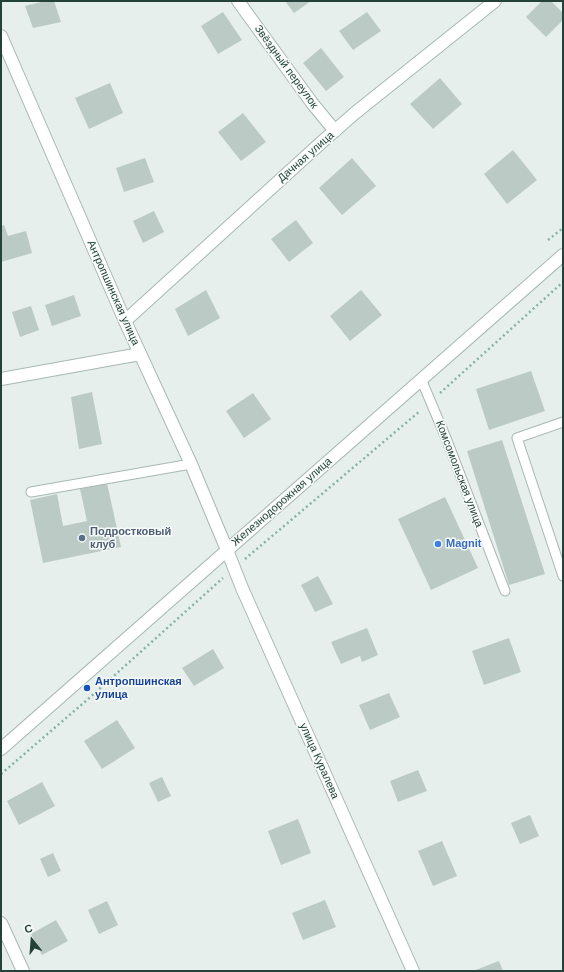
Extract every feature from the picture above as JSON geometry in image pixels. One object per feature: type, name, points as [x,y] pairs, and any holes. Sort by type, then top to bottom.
[{"type":"street","name":"Звёздный переулок","points":[[238,1],[312,103],[335,131]]},
{"type":"street","name":"Дачная улица","points":[[125,321],[355,113],[495,1]]},
{"type":"street","name":"Антропшинская улица","points":[[1,36],[125,321],[191,464],[227,550]]},
{"type":"street","name":"Железнодорожная улица","points":[[1,749],[563,255]]},
{"type":"street","points":[[1,379],[140,354]]},
{"type":"street","name":"улица Куралева","points":[[227,550],[245,595],[413,971]]},
{"type":"street","points":[[1,923],[23,971]]},
{"type":"lane","name":"Комсомольская улица","points":[[421,379],[505,591]]},
{"type":"lane","points":[[563,422],[517,438],[563,576]]},
{"type":"lane","points":[[31,492],[191,464]]},
{"type":"path","points":[[548,240],[563,228]]},
{"type":"path","points":[[1,774],[87,700],[234,568],[405,425],[563,282]]},
{"type":"building","points":[[45,1],[54,1],[61,22],[33,28],[25,6]]},
{"type":"building","points":[[285,1],[311,1],[294,13]]},
{"type":"building","points":[[542,1],[551,1],[563,13],[563,20],[546,37],[526,17]]},
{"type":"building","points":[[223,12],[242,40],[218,54],[201,26]]},
{"type":"building","points":[[367,12],[381,31],[353,50],[339,31]]},
{"type":"building","points":[[321,48],[344,77],[326,91],[303,63]]},
{"type":"building","points":[[440,78],[462,104],[433,129],[410,104]]},
{"type":"building","points":[[110,83],[123,113],[89,129],[75,98]]},
{"type":"building","points":[[243,113],[266,142],[241,161],[218,132]]},
{"type":"building","points":[[513,150],[537,180],[507,204],[484,174]]},
{"type":"building","points":[[145,158],[154,182],[124,192],[116,168]]},
{"type":"building","points":[[352,158],[376,186],[342,215],[319,188]]},
{"type":"building","points":[[154,211],[164,232],[143,243],[133,221]]},
{"type":"building","points":[[296,220],[313,243],[289,262],[271,239]]},
{"type":"building","points":[[4,225],[8,236],[26,231],[32,253],[1,262],[1,226]]},
{"type":"building","points":[[206,290],[220,318],[188,336],[175,309]]},
{"type":"building","points":[[361,290],[382,315],[350,341],[330,316]]},
{"type":"building","points":[[74,295],[81,316],[52,326],[45,305]]},
{"type":"building","points":[[31,306],[39,330],[20,337],[12,312]]},
{"type":"building","points":[[531,371],[545,411],[489,430],[476,389]]},
{"type":"building","points":[[92,392],[102,444],[79,449],[71,397]]},
{"type":"building","points":[[253,393],[271,419],[244,438],[226,411]]},
{"type":"building","points":[[502,440],[545,574],[509,585],[467,451]]},
{"type":"building","points":[[107,483],[121,547],[43,563],[30,500],[57,494],[63,526],[87,521],[80,489]]},
{"type":"building","name":"Magnit","points":[[445,497],[478,568],[431,590],[398,519]]},
{"type":"building","points":[[318,576],[333,604],[315,612],[301,585]]},
{"type":"building","points":[[367,628],[378,655],[362,662],[360,656],[341,664],[331,642]]},
{"type":"building","points":[[509,638],[521,672],[484,685],[472,651]]},
{"type":"building","points":[[213,649],[224,668],[194,686],[182,668]]},
{"type":"building","points":[[389,693],[400,717],[370,730],[359,705]]},
{"type":"building","points":[[117,720],[135,748],[102,769],[84,741]]},
{"type":"building","points":[[418,770],[427,791],[398,802],[390,781]]},
{"type":"building","points":[[162,777],[171,796],[158,802],[149,783]]},
{"type":"building","points":[[42,782],[55,806],[19,825],[7,801]]},
{"type":"building","points":[[530,815],[539,836],[520,844],[511,823]]},
{"type":"building","points":[[298,819],[311,853],[281,865],[268,831]]},
{"type":"building","points":[[442,841],[457,876],[433,886],[418,851]]},
{"type":"building","points":[[53,853],[61,871],[48,877],[40,859]]},
{"type":"building","points":[[325,900],[336,927],[303,940],[292,913]]},
{"type":"building","points":[[107,901],[118,925],[99,934],[88,910]]},
{"type":"building","points":[[56,920],[68,941],[42,955],[31,934]]},
{"type":"building","points":[[499,961],[503,971],[473,971]]},
{"type":"place","name":"Подростковый клуб","points":[[82,538]]},
{"type":"place","name":"Magnit","points":[[438,544]]},
{"type":"place","name":"Антропшинская улица","points":[[87,688]]}]
